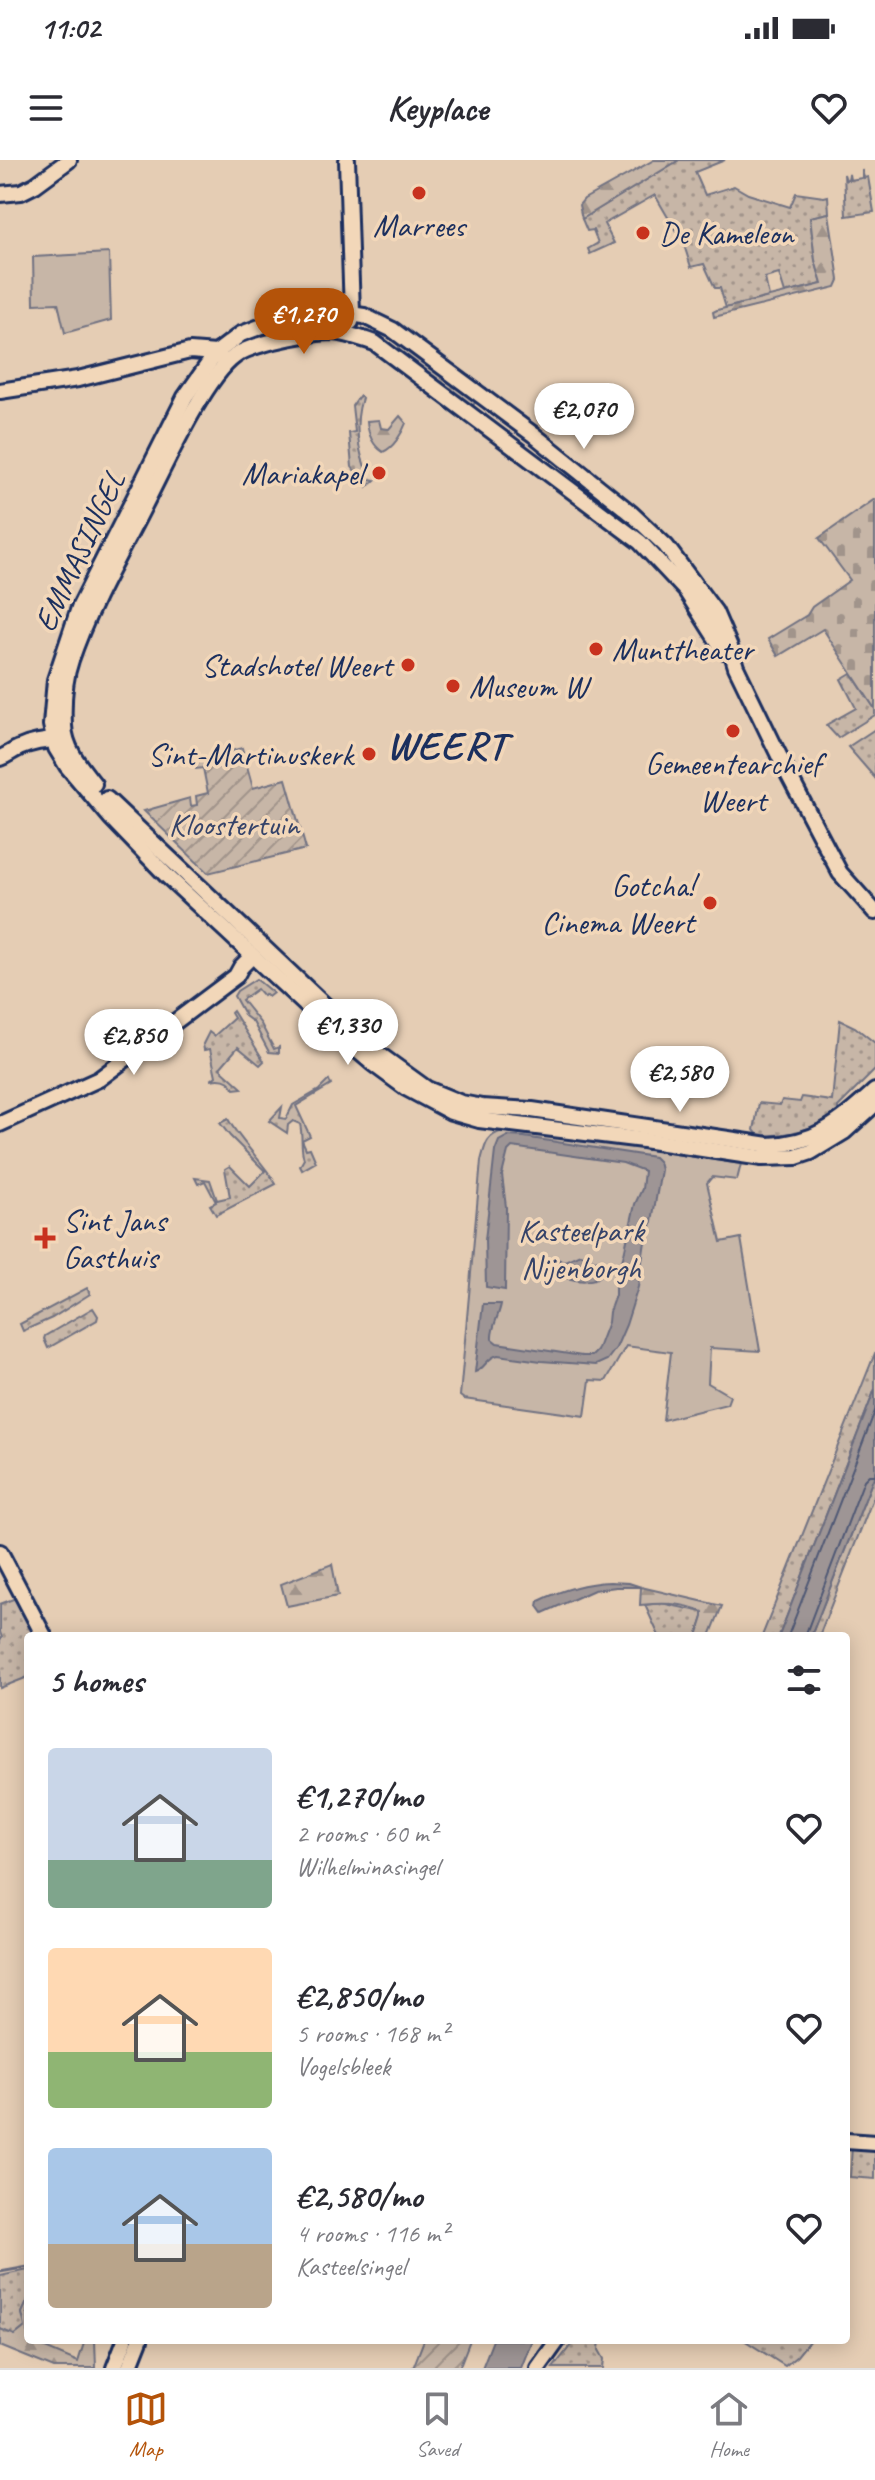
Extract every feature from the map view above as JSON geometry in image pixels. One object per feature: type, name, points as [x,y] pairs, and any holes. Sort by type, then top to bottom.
[{"type":"street","points":[[3,193],[21,192],[69,160]]},
{"type":"street","points":[[347,160],[352,313],[349,335]]},
{"type":"street","points":[[221,358],[228,342],[255,327],[297,313],[322,310],[352,313],[381,323],[534,435],[631,513],[666,546],[715,612],[736,667],[840,873],[871,908]]},
{"type":"street","points":[[0,391],[78,379],[190,351],[221,358],[258,346],[311,335],[335,332],[375,343],[640,542],[686,591],[736,667]]},
{"type":"street","name":"EMMASINGEL","points":[[58,743],[51,715],[55,680],[72,623],[185,397],[221,358]]},
{"type":"street","points":[[4,756],[15,749],[58,743],[117,810],[261,958],[411,1079],[480,1113],[762,1158],[796,1157],[823,1146],[875,1104]]},
{"type":"street","points":[[0,1124],[99,1079],[236,976],[241,967],[261,958]]},
{"type":"street","points":[[480,1113],[532,1110],[688,1135],[781,1145],[807,1140],[828,1130],[875,1091]]},
{"type":"street","points":[[0,1552],[42,1632]]},
{"type":"street","points":[[850,2141],[875,2143]]},
{"type":"street","points":[[114,2368],[123,2344]]},
{"type":"street","points":[[129,2368],[138,2344]]},
{"type":"street","points":[[538,2368],[555,2344]]},
{"type":"green space","points":[[654,160],[679,160],[582,219],[579,205],[584,199]]},
{"type":"green space","points":[[679,160],[725,160],[695,172],[705,195],[734,186],[748,194],[790,207],[796,193],[828,196],[829,213],[810,217],[815,260],[822,284],[785,293],[779,274],[765,278],[769,297],[726,308],[720,288],[715,288],[704,264],[691,267],[684,245],[655,195],[604,224],[614,243],[590,254],[588,249],[598,243],[593,230],[587,231],[582,219]]},
{"type":"green space","points":[[862,170],[864,178],[868,177],[874,212],[846,216],[844,174],[846,180],[849,174],[850,180],[862,178]]},
{"type":"green space","points":[[829,213],[839,280],[836,287],[714,317],[713,312],[717,310],[822,284],[815,260],[810,217]]},
{"type":"green space","points":[[109,253],[111,320],[65,333],[58,303],[34,304],[33,257]]},
{"type":"green space","points":[[404,341],[479,397],[471,408],[395,353]]},
{"type":"green space","points":[[359,396],[362,398],[357,429],[360,449],[370,479],[375,480],[367,487],[352,467],[349,433],[355,432],[352,406]]},
{"type":"green space","points":[[400,416],[406,423],[400,436],[383,452],[371,439],[367,421],[379,420],[381,428],[389,429]]},
{"type":"green space","points":[[875,499],[875,709],[823,629],[778,656],[768,639],[807,615],[812,607],[850,580],[819,538]]},
{"type":"green space","points":[[851,673],[875,709],[875,715],[838,738],[826,725],[856,708],[841,679]]},
{"type":"green space","points":[[875,729],[875,778],[848,747]]},
{"type":"green space","name":"Kloostertuin","points":[[242,748],[253,788],[286,779],[306,849],[208,873],[144,811],[190,798],[191,806],[197,805],[196,796],[208,793],[203,768],[196,769],[194,761]]},
{"type":"green space","points":[[256,979],[273,993],[263,996],[257,989],[242,1000],[261,1024],[274,1049],[279,1047],[279,1053],[269,1052],[234,996]]},
{"type":"green space","points":[[233,1011],[264,1061],[260,1065],[238,1047],[220,1068],[242,1088],[234,1089],[224,1080],[211,1080],[216,1076],[210,1049],[204,1050],[203,1044],[209,1032],[214,1036],[234,1018]]},
{"type":"green space","points":[[840,1020],[875,1043],[875,1070],[838,1107],[838,1112],[828,1118],[801,1131],[759,1136],[754,1130],[759,1103],[780,1105],[782,1100],[800,1102],[802,1097],[832,1101]]},
{"type":"green space","points":[[329,1080],[331,1085],[296,1106],[310,1136],[302,1140],[306,1149],[310,1148],[316,1162],[302,1170],[300,1166],[304,1159],[300,1124],[293,1121],[288,1125],[287,1133],[269,1121],[282,1107],[280,1118],[286,1119],[293,1105],[319,1090]]},
{"type":"green space","points":[[228,1119],[276,1184],[216,1215],[210,1205],[216,1202],[205,1181],[198,1184],[195,1178],[210,1180],[217,1200],[230,1197],[225,1169],[230,1166],[250,1186],[265,1171],[220,1123]]},
{"type":"green space","name":"Kasteelpark Nijenborgh","points":[[503,1131],[526,1131],[741,1164],[737,1180],[712,1177],[707,1183],[721,1242],[741,1238],[760,1351],[710,1348],[708,1383],[730,1396],[727,1404],[663,1420],[671,1352],[626,1346],[606,1381],[590,1380],[585,1416],[460,1396],[481,1161],[490,1138]]},
{"type":"green space","points":[[87,1288],[90,1294],[52,1318],[23,1331],[20,1324]]},
{"type":"green space","points":[[93,1308],[97,1320],[48,1348],[45,1336]]},
{"type":"green space","points":[[875,1353],[875,1389],[781,1632],[764,1632]]},
{"type":"green space","points":[[875,1474],[875,1493],[821,1632],[813,1632]]},
{"type":"green space","points":[[332,1564],[338,1596],[287,1606],[281,1584]]},
{"type":"green space","points":[[641,1587],[722,1606],[712,1632],[698,1632],[703,1612],[680,1605],[640,1605]]},
{"type":"green space","points":[[16,1598],[35,1632],[24,1632],[24,1679],[0,1688],[2,1638],[0,1604]]},
{"type":"green space","points":[[661,1603],[703,1612],[698,1632],[657,1632],[645,1605]]},
{"type":"green space","points":[[852,2146],[875,2148],[875,2179],[850,2177]]},
{"type":"green space","points":[[24,2271],[24,2329],[15,2336],[0,2329],[0,2276]]},
{"type":"green space","points":[[24,2328],[24,2344],[46,2344],[45,2348],[78,2362],[84,2344],[95,2344],[96,2368],[54,2368],[0,2346],[0,2329],[15,2335]]},
{"type":"green space","points":[[422,2344],[468,2344],[459,2368],[413,2368]]},
{"type":"green space","points":[[572,2344],[600,2344],[603,2368],[553,2368]]},
{"type":"green space","points":[[750,2344],[807,2344],[785,2366]]},
{"type":"water","points":[[508,1136],[654,1157],[659,1162],[661,1170],[638,1287],[616,1348],[607,1360],[596,1365],[498,1355],[475,1372],[483,1304],[501,1304],[492,1335],[497,1343],[582,1356],[592,1356],[597,1351],[608,1322],[635,1204],[642,1189],[644,1171],[623,1163],[512,1147],[508,1151],[502,1175],[506,1207],[505,1290],[486,1287],[485,1240],[495,1151],[499,1141]]},
{"type":"water","points":[[580,1254],[603,1263],[601,1275],[585,1281],[567,1278],[564,1273],[546,1273],[543,1266],[552,1263],[552,1258],[565,1261]]},
{"type":"water","points":[[875,1389],[875,1474],[813,1632],[781,1632]]},
{"type":"water","points":[[610,1582],[641,1587],[594,1590],[543,1613],[538,1606],[539,1601],[565,1590]]},
{"type":"water","points":[[491,2344],[530,2344],[521,2368],[482,2368]]},
{"type":"waterway","points":[[0,2272],[24,2268]]},
{"type":"place","name":"Marrees","points":[[419,193]]},
{"type":"place","name":"De Kameleon","points":[[643,233]]},
{"type":"place","name":"Mariakapel","points":[[379,473]]},
{"type":"place","name":"Munttheater","points":[[596,649]]},
{"type":"place","name":"Stadshotel Weert","points":[[408,665]]},
{"type":"place","name":"Museum W","points":[[453,686]]},
{"type":"place","name":"Gemeentearchief Weert","points":[[733,731]]},
{"type":"place","name":"Sint-Martinuskerk","points":[[369,754]]},
{"type":"place","name":"Gotcha! Cinema Weert","points":[[710,903]]},
{"type":"place","name":"Sint Jans Gasthuis","points":[[45,1238]]},
{"type":"district","name":"WEERT","points":[[447,745]]}]
